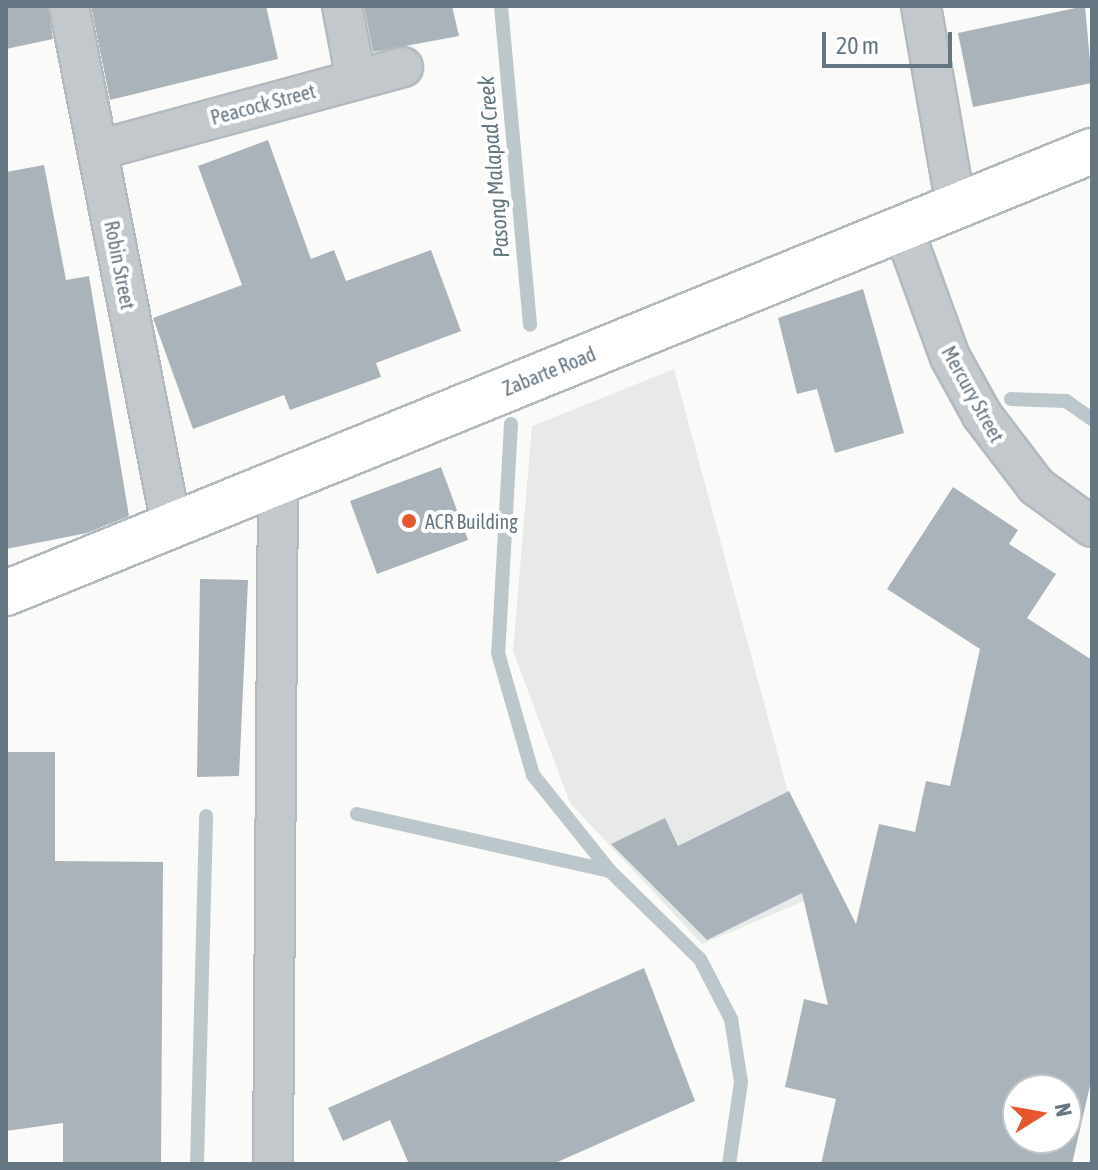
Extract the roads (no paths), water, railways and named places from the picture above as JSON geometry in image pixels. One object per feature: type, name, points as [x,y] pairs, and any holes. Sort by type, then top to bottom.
[{"type":"main road","name":"Zabarte Road","points":[[6,593],[1092,151]]},
{"type":"street","name":"Robin Street","points":[[69,6],[171,524]]},
{"type":"street","points":[[342,6],[356,79]]},
{"type":"street","points":[[921,6],[956,207]]},
{"type":"street","name":"Peacock Street","points":[[98,150],[403,67]]},
{"type":"street","name":"Mercury Street","points":[[903,228],[950,357],[982,415],[1036,486],[1092,527]]},
{"type":"street","points":[[273,1164],[278,482]]},
{"type":"waterway","name":"Pasong Malapad Creek","points":[[501,6],[530,325]]},
{"type":"waterway","points":[[1011,399],[1066,401],[1092,419]]},
{"type":"waterway","name":"Pasong Malapad Creek","points":[[511,424],[498,653],[533,775],[610,871],[700,959],[731,1019],[741,1082],[729,1164]]},
{"type":"waterway","points":[[357,814],[610,871]]},
{"type":"waterway","points":[[197,1164],[206,816]]},
{"type":"place","name":"ACR Building","points":[[409,521]]}]
